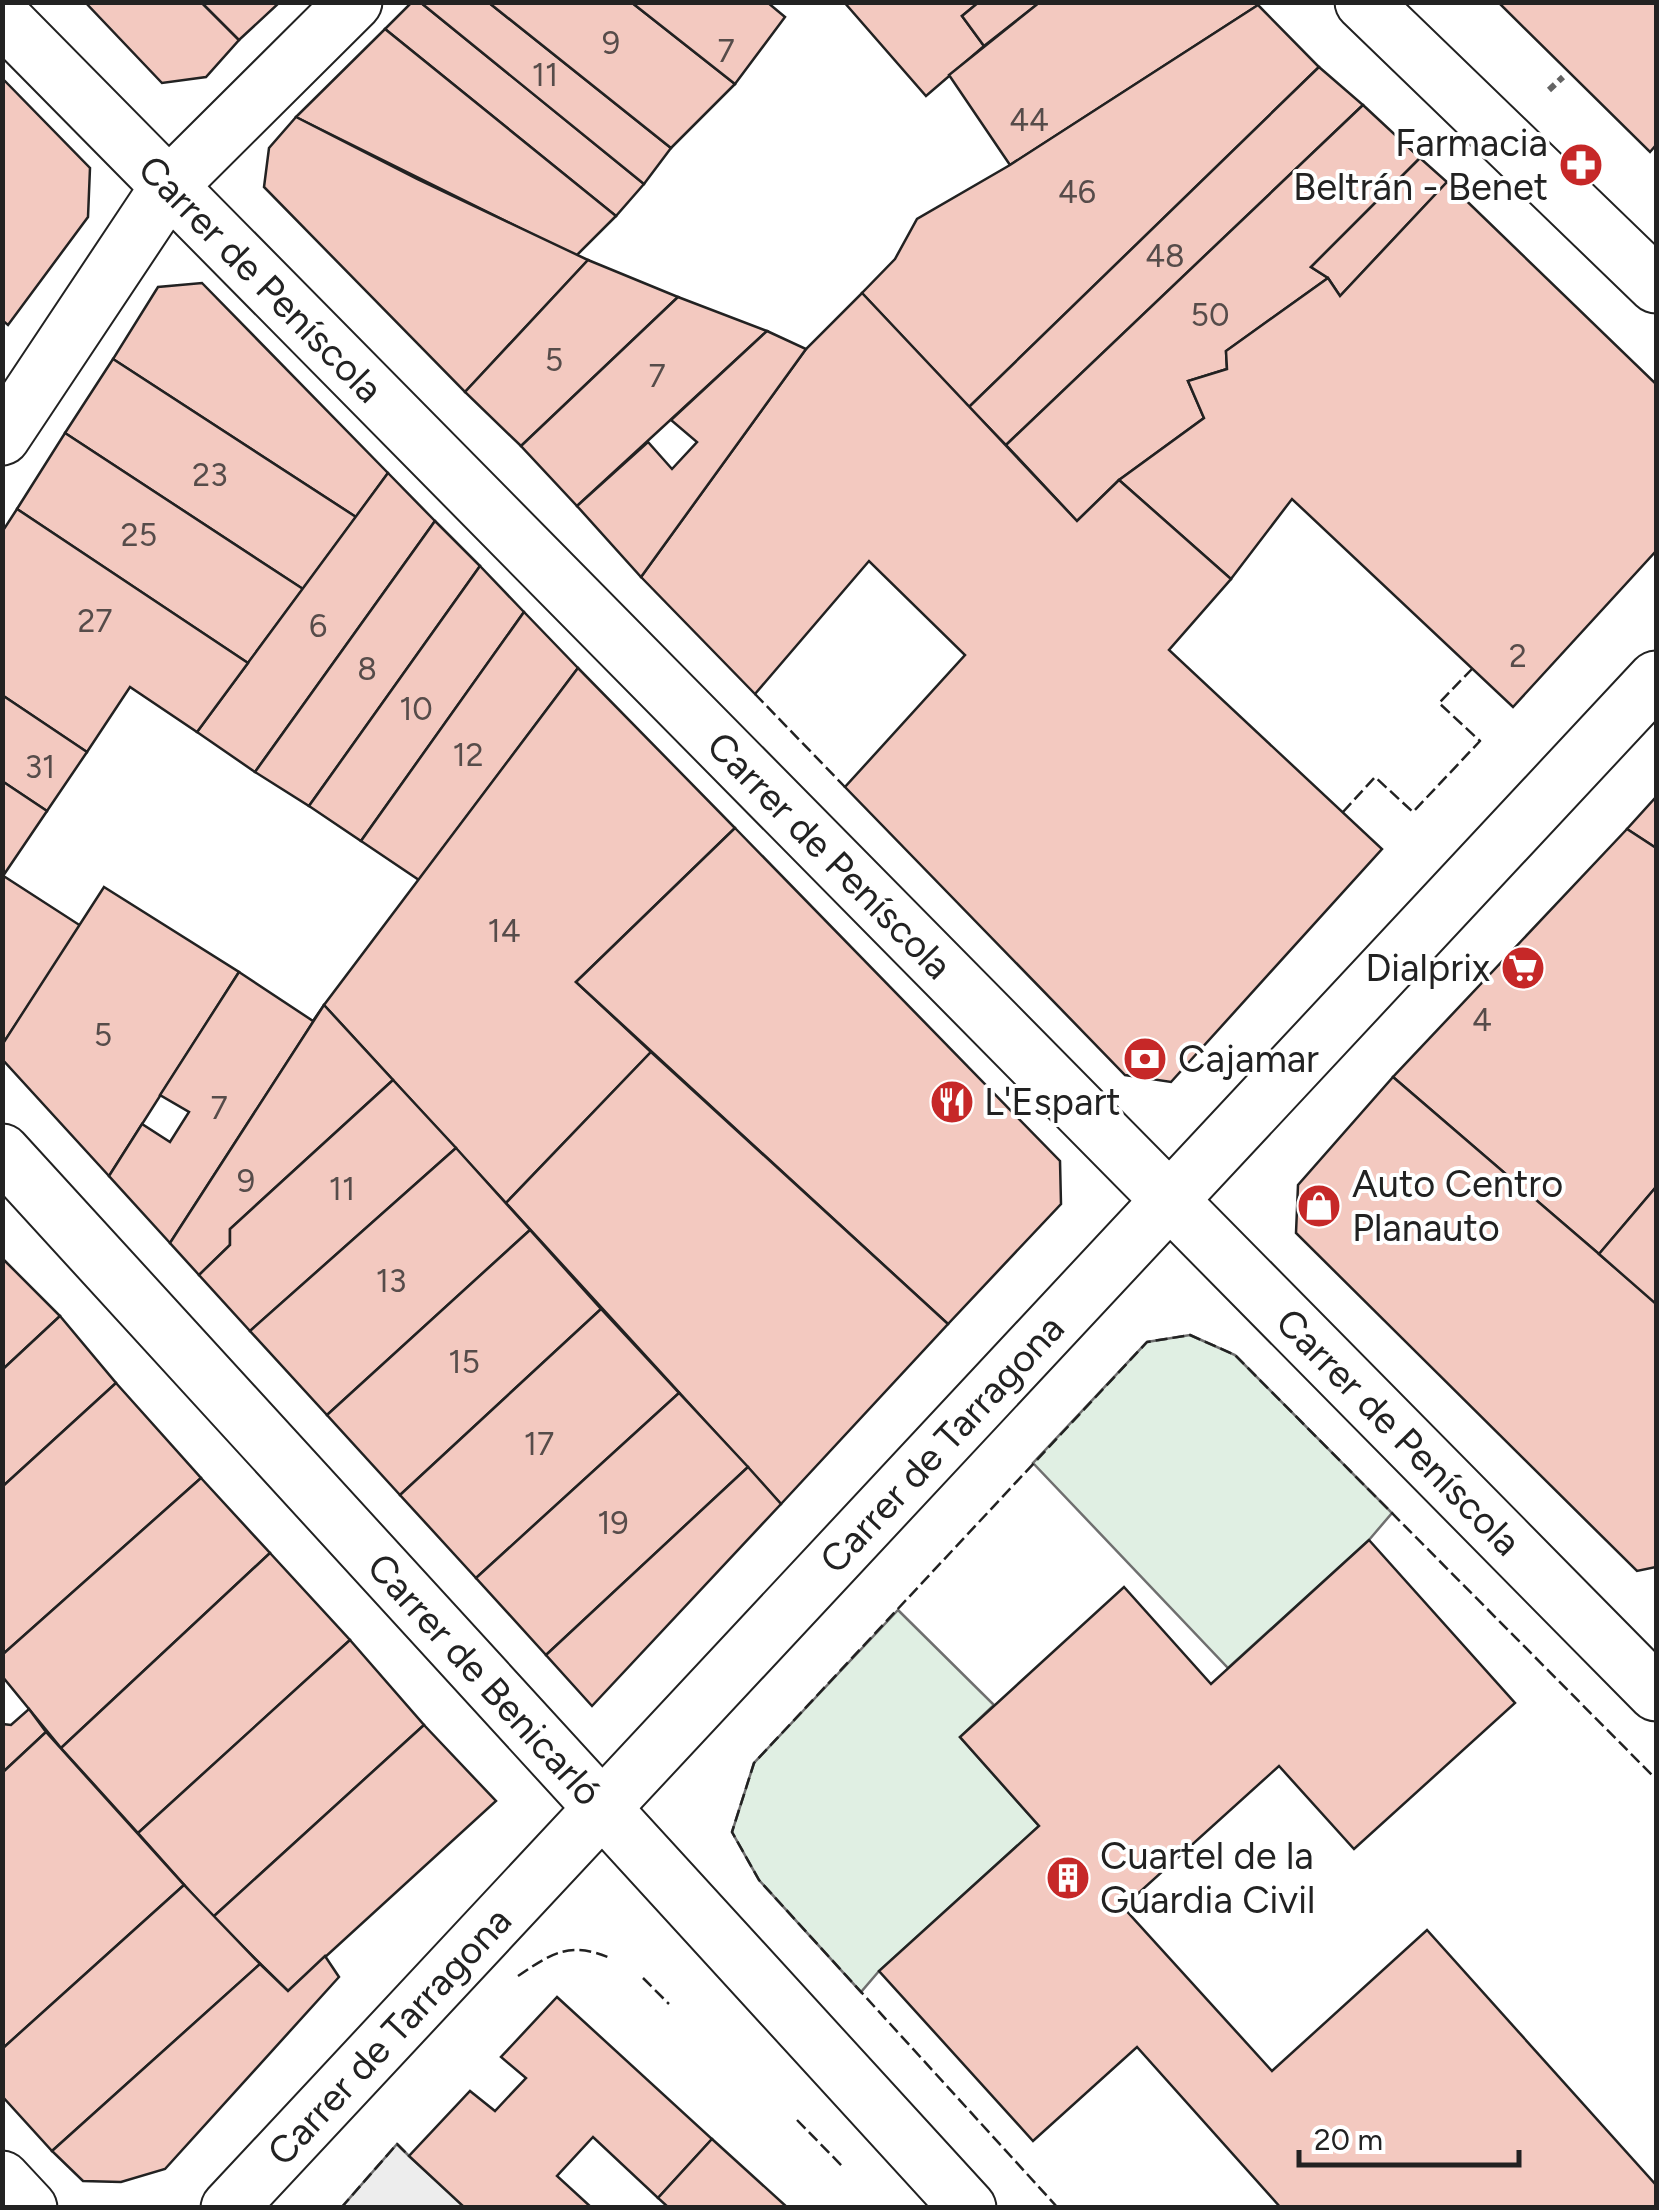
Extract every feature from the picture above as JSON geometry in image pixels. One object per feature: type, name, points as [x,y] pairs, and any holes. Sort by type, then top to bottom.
[{"type":"street","points":[[2,437],[170,186],[354,2]]},
{"type":"street","points":[[1363,2],[1656,285]]},
{"type":"street","name":"Carrer de Peníscola","points":[[2,17],[1656,1693]]},
{"type":"street","name":"Carrer de Tarragona","points":[[230,2208],[1656,680]]},
{"type":"street","name":"Carrer de Benicarló","points":[[2,1152],[968,2208]]},
{"type":"street","points":[[2,2179],[29,2208]]},
{"type":"green space","points":[[1190,1335],[1235,1355],[1392,1513],[1369,1540],[1228,1668],[1033,1463],[1147,1342]]},
{"type":"green space","points":[[898,1610],[994,1705],[960,1737],[1039,1826],[879,1971],[861,1992],[759,1880],[732,1832],[754,1763]]},
{"type":"shaded area","points":[[397,2144],[409,2156],[465,2207],[341,2208]]},
{"type":"building","points":[[85,2],[201,2],[239,40],[206,77],[162,83]]},
{"type":"building","points":[[201,2],[280,2],[239,40]]},
{"type":"building","points":[[412,2],[420,2],[644,184],[616,216],[385,29]]},
{"type":"building","points":[[420,2],[488,2],[671,148],[644,184]]},
{"type":"building","points":[[488,2],[631,2],[735,84],[671,148]]},
{"type":"building","points":[[631,2],[767,2],[785,17],[735,84]]},
{"type":"building","points":[[844,2],[979,2],[962,16],[984,46],[926,96]]},
{"type":"building","points":[[979,2],[1040,2],[984,46],[962,16]]},
{"type":"building","points":[[1040,2],[1258,5],[1010,165],[949,75]]},
{"type":"building","points":[[1498,2],[1656,2],[1656,145],[1650,152]]},
{"type":"building","points":[[1258,5],[1319,67],[969,407],[862,293],[895,259],[917,219],[1010,165]]},
{"type":"building","points":[[385,29],[616,216],[576,256],[296,117]]},
{"type":"building","points":[[1319,67],[1363,105],[1006,445],[969,407]]},
{"type":"building","points":[[2,78],[90,168],[88,217],[8,325],[2,320]]},
{"type":"building","points":[[1363,105],[1420,158],[1311,267],[1328,278],[1226,351],[1227,369],[1188,381],[1204,418],[1119,480],[1077,521],[1006,445]]},
{"type":"building","points":[[296,117],[588,260],[465,392],[264,187],[269,148]]},
{"type":"building","points":[[1420,158],[1447,182],[1340,296],[1328,278],[1311,267]]},
{"type":"building","points":[[1447,182],[1656,384],[1656,551],[1513,707],[1292,499],[1231,579],[1119,480],[1204,418],[1188,381],[1227,369],[1226,351],[1328,278],[1340,296]]},
{"type":"building","points":[[588,260],[678,297],[521,446],[465,392]]},
{"type":"building","points":[[202,283],[388,473],[356,517],[113,359],[158,287]]},
{"type":"building","points":[[862,293],[1077,521],[1119,480],[1231,579],[1169,650],[1382,849],[1171,1082],[1125,1075],[845,787],[965,655],[869,561],[755,694],[641,577],[806,349]]},
{"type":"building","points":[[678,297],[767,331],[577,506],[521,446]]},
{"type":"building","points":[[767,331],[806,349],[641,577],[577,506],[648,442],[672,469],[697,442],[671,420]]},
{"type":"building","points":[[113,359],[356,517],[303,589],[65,433]]},
{"type":"building","points":[[65,433],[303,589],[248,663],[17,509]]},
{"type":"building","points":[[388,473],[435,521],[255,772],[197,732]]},
{"type":"building","points":[[17,509],[248,663],[197,732],[130,687],[87,752],[2,695],[2,532]]},
{"type":"building","points":[[435,521],[480,566],[309,806],[255,772]]},
{"type":"building","points":[[480,566],[524,612],[361,841],[309,806]]},
{"type":"building","points":[[524,612],[578,668],[419,880],[361,841]]},
{"type":"building","points":[[578,668],[735,828],[576,982],[651,1052],[506,1203],[324,1005]]},
{"type":"building","points":[[2,695],[87,752],[47,811],[2,781]]},
{"type":"building","points":[[2,781],[47,811],[3,876],[2,875]]},
{"type":"building","points":[[1656,797],[1656,848],[1627,829]]},
{"type":"building","points":[[735,828],[1060,1161],[1061,1204],[948,1324],[576,982]]},
{"type":"building","points":[[1627,829],[1656,848],[1656,1187],[1599,1254],[1393,1077]]},
{"type":"building","points":[[2,875],[81,926],[2,1045]]},
{"type":"building","points":[[104,887],[239,972],[109,1176],[2,1059],[2,1045]]},
{"type":"building","points":[[239,972],[313,1021],[324,1005],[170,1243],[109,1176],[142,1124],[170,1142],[189,1112],[160,1095]]},
{"type":"building","points":[[324,1005],[393,1080],[230,1229],[230,1245],[199,1275],[170,1243]]},
{"type":"building","points":[[651,1052],[948,1324],[781,1504],[506,1203]]},
{"type":"building","points":[[1393,1077],[1656,1303],[1656,1567],[1637,1571],[1296,1233],[1298,1185]]},
{"type":"building","points":[[393,1080],[456,1148],[250,1331],[199,1275],[230,1245],[230,1229]]},
{"type":"building","points":[[456,1148],[530,1230],[327,1415],[250,1331]]},
{"type":"building","points":[[1656,1187],[1656,1304],[1599,1254]]},
{"type":"building","points":[[530,1230],[601,1309],[400,1495],[327,1415]]},
{"type":"building","points":[[2,1258],[60,1316],[2,1370]]},
{"type":"building","points":[[601,1309],[679,1393],[476,1578],[400,1495]]},
{"type":"building","points":[[60,1316],[116,1383],[2,1487],[2,1370]]},
{"type":"building","points":[[116,1383],[201,1478],[2,1655],[2,1487]]},
{"type":"building","points":[[679,1393],[748,1467],[546,1655],[476,1578]]},
{"type":"building","points":[[748,1467],[781,1504],[592,1706],[546,1655]]},
{"type":"building","points":[[201,1478],[270,1553],[61,1748],[2,1676],[2,1655]]},
{"type":"building","name":"Cuartel de la Guardia Civil","points":[[1369,1540],[1515,1703],[1354,1849],[1279,1766],[1123,1907],[1272,2071],[1427,1930],[1656,2185],[1656,2208],[1281,2208],[1137,2047],[1033,2141],[879,1971],[1039,1826],[960,1737],[1124,1587],[1211,1684]]},
{"type":"building","points":[[270,1553],[350,1640],[138,1833],[61,1748]]},
{"type":"building","points":[[350,1640],[424,1725],[213,1917],[138,1833]]},
{"type":"building","points":[[29,1709],[46,1732],[2,1773],[2,1724],[11,1725]]},
{"type":"building","points":[[424,1725],[496,1801],[288,1991],[213,1917]]},
{"type":"building","points":[[46,1732],[184,1885],[2,2049],[2,1773]]},
{"type":"building","points":[[184,1885],[260,1964],[52,2151],[2,2096],[2,2049]]},
{"type":"building","points":[[325,1956],[339,1977],[165,2169],[121,2182],[83,2181],[52,2151],[260,1964],[288,1991]]},
{"type":"building","points":[[557,1997],[712,2139],[658,2198],[593,2137],[557,2176],[592,2208],[465,2208],[409,2156],[470,2091],[495,2111],[526,2078],[501,2057]]},
{"type":"building","points":[[712,2139],[788,2208],[669,2208],[658,2198]]},
{"type":"fence","points":[[1343,812],[1375,777],[1413,812],[1480,741],[1439,703],[1472,669]]},
{"type":"fence","points":[[755,694],[845,787]]},
{"type":"fence","points":[[1058,2208],[759,1880],[732,1832],[754,1763],[1147,1342],[1190,1335],[1235,1355],[1656,1779]]},
{"type":"fence","points":[[518,1976],[541,1961],[572,1950],[610,1958]]},
{"type":"fence","points":[[643,1978],[669,2004]]},
{"type":"fence","points":[[797,2120],[844,2168]]},
{"type":"fence","points":[[341,2208],[397,2144],[409,2156]]},
{"type":"place","name":"Farmacia Beltrán - Benet","points":[[1581,165]]},
{"type":"place","name":"Dialprix","points":[[1523,968]]},
{"type":"place","name":"Cajamar","points":[[1145,1059]]},
{"type":"place","name":"L'Espart","points":[[952,1102]]},
{"type":"place","name":"Auto Centro Planauto","points":[[1319,1206]]},
{"type":"place","name":"Cuartel de la Guardia Civil","points":[[1068,1878]]}]
